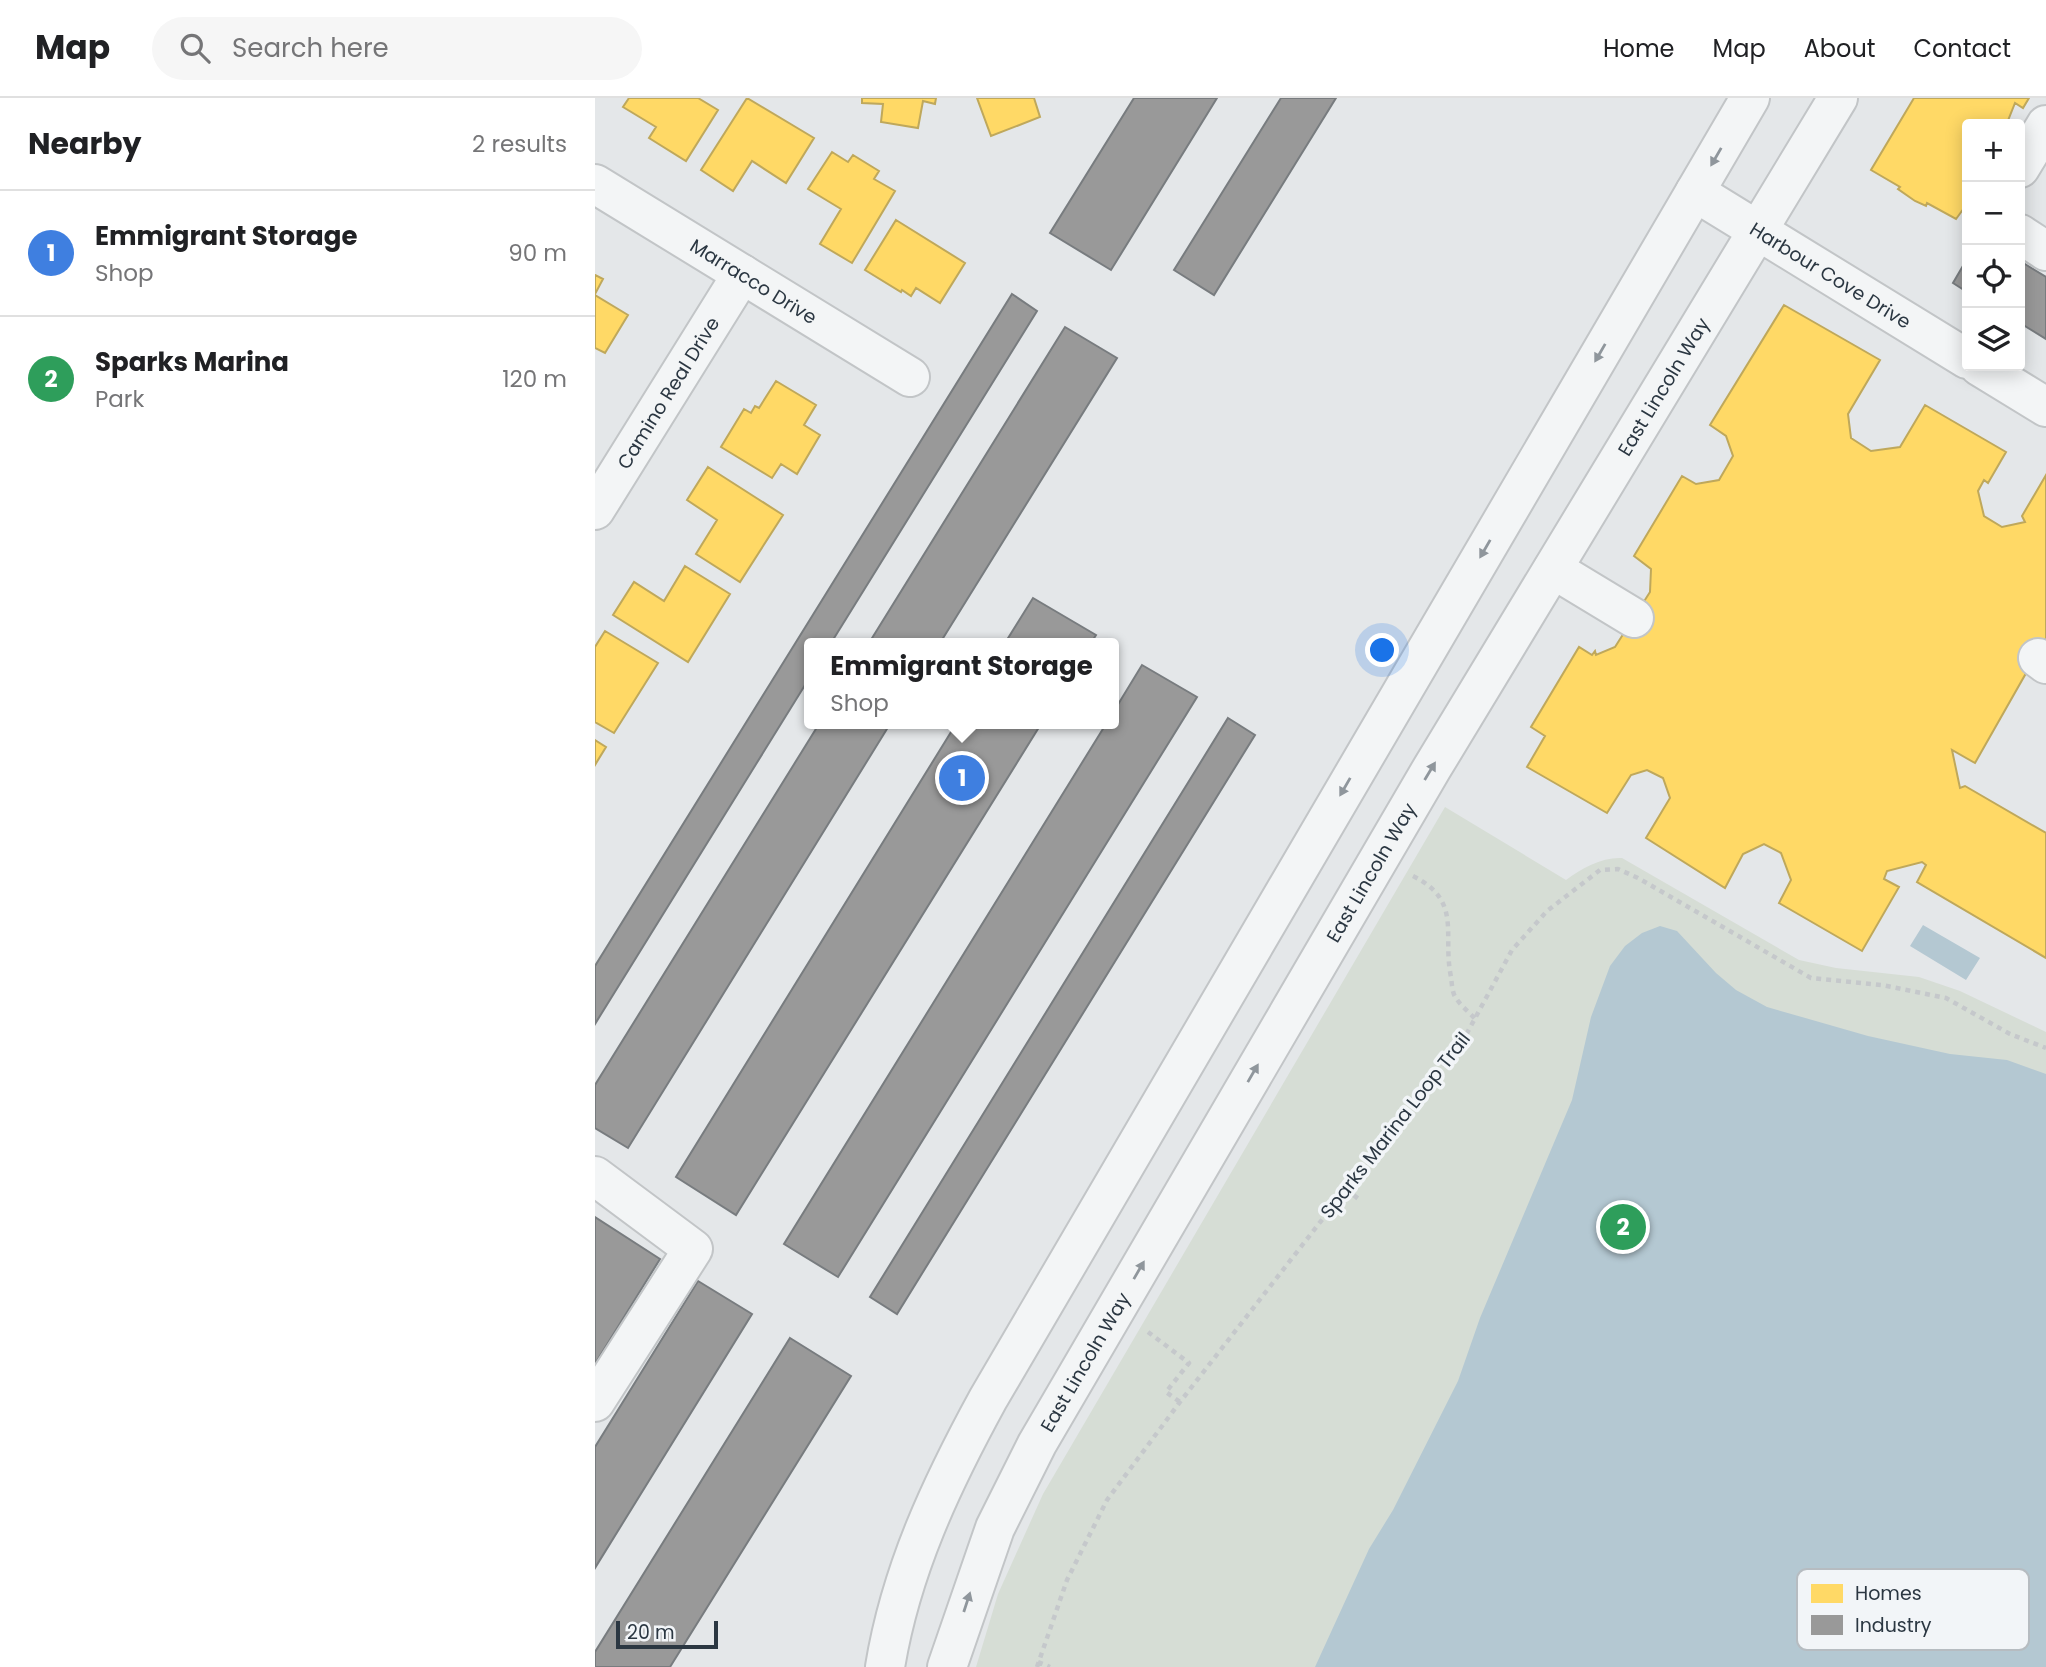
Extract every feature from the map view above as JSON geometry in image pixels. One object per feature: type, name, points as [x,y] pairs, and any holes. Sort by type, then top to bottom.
[{"type":"street","points":[[885,1667],[905,1574],[940,1488],[988,1399],[1750,98]]},
{"type":"street","name":"East Lincoln Way","points":[[947,1667],[995,1528],[1037,1444],[1431,768],[1838,98]]},
{"type":"street","points":[[2025,160],[2046,125]]},
{"type":"street","name":"Marracco Drive","points":[[595,184],[910,377]]},
{"type":"street","name":"Harbour Cove Drive","points":[[1695,192],[1962,356]]},
{"type":"street","points":[[2025,237],[2046,251]]},
{"type":"street","name":"Camino Real Drive","points":[[595,510],[742,274]]},
{"type":"street","points":[[1987,371],[2046,407]]},
{"type":"street","points":[[1553,569],[1634,618]]},
{"type":"street","points":[[595,1176],[692,1249],[595,1402]]},
{"type":"path","name":"Sparks Marina Loop Trail","points":[[1037,1665],[1067,1580],[1107,1500],[1180,1402],[1466,1035],[1511,950],[1547,911],[1600,870],[1618,869],[1638,878],[1811,978],[1882,985],[1946,998],[2010,1034],[2046,1048]]},
{"type":"path","points":[[1413,876],[1428,884],[1441,897],[1449,920],[1448,964],[1455,997],[1475,1019]]},
{"type":"path","points":[[1346,1189],[1361,1201]]},
{"type":"path","points":[[1148,1332],[1189,1363],[1166,1392],[1180,1402]]},
{"type":"path","points":[[1037,1665],[1050,1667]]},
{"type":"shaded area","points":[[1445,807],[1566,880],[1593,864],[1622,858],[1799,960],[1836,968],[1919,977],[1960,991],[2046,1032],[2046,1667],[976,1667],[998,1594],[1043,1494]]},
{"type":"water","points":[[1923,925],[1980,958],[1966,980],[1910,946]]},
{"type":"water","points":[[1660,926],[1677,931],[1716,973],[1736,990],[1767,1007],[1868,1036],[1950,1054],[2007,1060],[2046,1074],[2046,1667],[1315,1667],[1369,1549],[1393,1510],[1458,1381],[1480,1318],[1572,1100],[1591,1017],[1610,966],[1625,946],[1642,933]]},
{"type":"building: Homes","points":[[629,98],[698,98],[718,110],[686,161],[649,138],[656,127],[623,107]]},
{"type":"building: Homes","points":[[747,98],[814,138],[786,183],[752,161],[733,191],[701,170]]},
{"type":"building: Homes","points":[[862,98],[936,98],[935,104],[923,101],[918,128],[881,122],[883,104],[862,103]]},
{"type":"building: Homes","points":[[977,98],[1034,98],[1040,117],[991,136]]},
{"type":"building: Homes","points":[[1914,98],[2029,98],[2023,108],[2015,103],[2009,119],[1962,119],[1962,211],[1956,219],[1927,203],[1926,206],[1915,201],[1898,189],[1900,187],[1871,170]]},
{"type":"building: Homes","points":[[832,152],[848,162],[853,155],[879,171],[874,179],[895,191],[852,263],[820,244],[841,209],[808,189]]},
{"type":"building: Homes","points":[[896,220],[965,263],[940,303],[916,288],[911,296],[902,290],[901,292],[865,270]]},
{"type":"building: Homes","points":[[595,275],[603,279],[595,294]]},
{"type":"building: Homes","points":[[595,295],[628,315],[605,353],[595,348]]},
{"type":"building: Homes","points":[[1784,305],[1880,360],[1848,414],[1851,438],[1871,451],[1900,447],[1925,405],[2006,452],[1988,483],[1984,480],[1978,491],[1984,516],[2002,527],[2025,522],[2022,516],[2046,475],[2046,638],[1975,763],[1952,750],[1960,788],[1965,786],[2046,833],[2046,958],[1917,882],[1926,865],[1922,862],[1887,871],[1884,879],[1899,887],[1862,951],[1779,903],[1791,880],[1781,853],[1764,844],[1743,854],[1725,888],[1646,838],[1670,798],[1663,778],[1647,770],[1631,775],[1607,813],[1527,767],[1545,736],[1531,727],[1579,647],[1592,655],[1595,651],[1596,655],[1615,647],[1650,592],[1651,569],[1634,556],[1682,476],[1696,484],[1719,480],[1733,456],[1726,436],[1710,425]]},
{"type":"building: Homes","points":[[776,381],[816,405],[804,425],[820,435],[797,474],[781,464],[772,478],[721,447],[744,409],[751,413],[755,406],[759,408]]},
{"type":"building: Homes","points":[[708,467],[783,515],[740,582],[696,554],[717,520],[687,500]]},
{"type":"building: Homes","points":[[685,566],[730,594],[688,662],[613,615],[634,582],[664,601]]},
{"type":"building: Homes","points":[[605,631],[658,663],[614,733],[595,722],[595,647]]},
{"type":"building: Homes","points":[[595,740],[606,747],[595,765]]},
{"type":"building: Industry","points":[[1134,98],[1217,98],[1111,270],[1050,233]]},
{"type":"building: Industry","points":[[1281,98],[1336,98],[1214,295],[1174,270]]},
{"type":"building: Industry","points":[[2025,264],[2046,277],[2046,339],[2025,326]]},
{"type":"building: Industry","points":[[1962,268],[1962,289],[1953,283]]},
{"type":"building: Industry","points":[[1012,294],[1037,311],[834,638],[804,638],[804,687],[595,1024],[595,966]]},
{"type":"building: Industry","points":[[1065,327],[1117,358],[943,638],[872,638]]},
{"type":"building: Industry","points":[[1033,598],[1096,635],[1094,638],[1008,638]]},
{"type":"building: Industry","points":[[1142,665],[1197,697],[838,1277],[784,1244],[1103,729],[1119,729],[1119,703]]},
{"type":"building: Industry","points":[[1228,718],[1255,735],[897,1314],[870,1297]]},
{"type":"building: Industry","points":[[816,729],[887,729],[628,1148],[595,1128],[595,1085]]},
{"type":"building: Industry","points":[[953,729],[1038,729],[736,1215],[676,1177]]},
{"type":"building: Industry","points":[[595,1217],[660,1259],[595,1364]]},
{"type":"building: Industry","points":[[698,1281],[752,1314],[595,1568],[595,1447]]},
{"type":"building: Industry","points":[[790,1338],[851,1376],[670,1667],[595,1667],[595,1652]]},
{"type":"place","name":"Emmigrant Storage","points":[[962,778]]},
{"type":"place","name":"Sparks Marina","points":[[1623,1227]]}]
